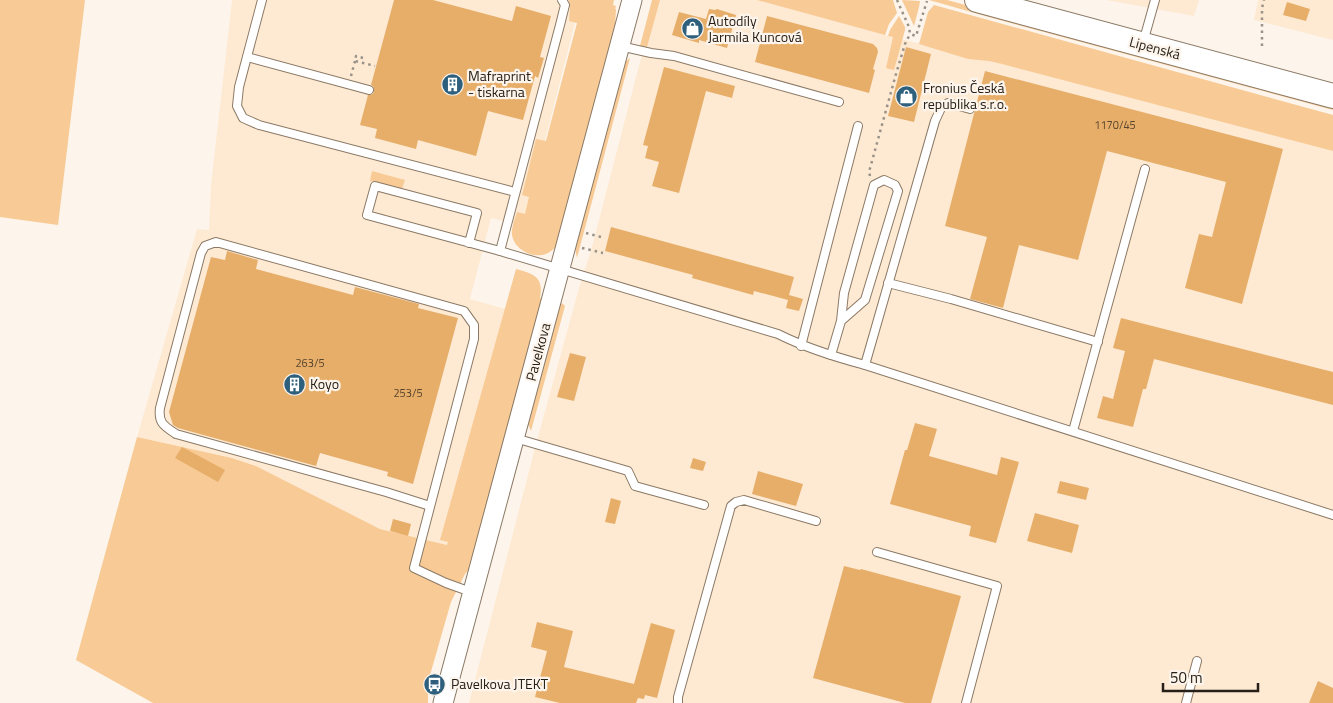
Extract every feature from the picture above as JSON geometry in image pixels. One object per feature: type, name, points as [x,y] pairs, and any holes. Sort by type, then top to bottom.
[{"type":"main road","name":"Lipenská","points":[[977,0],[1333,96]]},
{"type":"main road","name":"Lipenská","points":[[1029,0],[1333,83]]},
{"type":"street","name":"Pavelkova","points":[[443,703],[632,0]]},
{"type":"lane","points":[[262,0],[237,98],[237,106],[243,118],[259,125],[515,192]]},
{"type":"lane","points":[[500,251],[560,25],[564,5],[562,0]]},
{"type":"lane","points":[[1146,32],[1155,0]]},
{"type":"lane","points":[[620,46],[674,56],[839,102]]},
{"type":"lane","points":[[247,57],[369,90]]},
{"type":"lane","points":[[865,365],[940,108],[948,103],[970,109]]},
{"type":"lane","points":[[801,346],[858,126]]},
{"type":"lane","points":[[1073,431],[1144,169]]},
{"type":"lane","points":[[831,356],[841,321],[844,293],[874,185],[884,180],[895,185],[898,191],[865,300],[841,321]]},
{"type":"lane","points":[[470,243],[477,214],[375,186],[367,215],[560,268],[778,334],[801,346],[831,356],[865,365],[1333,515]]},
{"type":"lane","points":[[430,506],[176,434],[165,427],[159,417],[160,408],[201,253],[206,246],[216,242],[464,311],[474,325],[474,339],[414,568],[446,584],[473,593]]},
{"type":"lane","points":[[888,283],[1098,342]]},
{"type":"lane","points":[[515,438],[628,471],[635,486],[704,505]]},
{"type":"lane","points":[[678,703],[678,697],[731,506],[736,502],[744,500],[816,521]]},
{"type":"lane","points":[[877,552],[997,586],[966,703]]},
{"type":"lane","points":[[1186,703],[1197,661]]},
{"type":"path","points":[[870,176],[869,172],[896,74],[910,34],[909,27],[897,0]]},
{"type":"path","points":[[1262,46],[1262,8],[1264,0]]},
{"type":"path","points":[[910,34],[916,36],[927,1]]},
{"type":"path","points":[[350,79],[356,56],[363,58]]},
{"type":"path","points":[[355,61],[375,66]]},
{"type":"path","points":[[586,233],[601,237]]},
{"type":"path","points":[[582,248],[603,253]]},
{"type":"shaded area","points":[[0,0],[85,0],[58,225],[0,217]]},
{"type":"shaded area","points":[[232,0],[581,0],[523,226],[491,218],[470,299],[537,318],[476,552],[380,529],[254,465],[232,458],[137,437],[197,229],[209,230],[211,185]]},
{"type":"shaded area","points":[[569,0],[614,0],[613,5],[616,6],[616,9],[614,42],[558,244],[545,254],[532,255],[519,248],[513,240],[512,229],[517,212],[525,214],[529,197],[522,195],[536,139],[546,141],[577,23],[569,21]]},
{"type":"shaded area","points":[[652,0],[660,0],[647,47],[640,46]]},
{"type":"shaded area","points":[[656,0],[759,0],[893,37],[1333,145],[1333,703],[469,703],[536,444],[592,247]]},
{"type":"shaded area","points":[[757,0],[893,0],[897,13],[889,24],[885,35]]},
{"type":"shaded area","points":[[902,0],[920,1],[914,26]]},
{"type":"shaded area","points":[[929,0],[947,0],[1333,105],[1333,110],[996,19]]},
{"type":"shaded area","points":[[1106,0],[1199,0],[1194,16]]},
{"type":"shaded area","points":[[1258,0],[1333,0],[1333,40],[1254,20]]},
{"type":"shaded area","points":[[934,5],[1333,115],[1333,151],[1002,64],[968,59],[919,44],[928,12]]},
{"type":"shaded area","points":[[899,16],[905,30],[894,70],[886,68],[893,37],[888,36]]},
{"type":"shaded area","points":[[630,58],[577,258],[575,248],[625,62]]},
{"type":"shaded area","points":[[372,171],[405,180],[402,189],[370,181]]},
{"type":"shaded area","points":[[516,269],[533,275],[539,281],[540,298],[544,299],[470,564],[473,565],[465,574],[451,602],[428,682],[428,703],[153,703],[76,660],[137,437],[232,458],[256,466],[380,529],[447,545],[448,542],[440,540]]},
{"type":"shaded area","points":[[559,302],[565,306],[531,431],[527,422]]},
{"type":"building","name":"Mafraprint - tiskarna","points":[[394,0],[433,0],[512,21],[516,6],[551,16],[540,57],[544,58],[538,78],[535,76],[523,120],[488,111],[476,156],[418,140],[416,149],[375,138],[377,129],[360,125],[368,95],[373,94],[374,91],[371,85]]},
{"type":"building","points":[[1287,2],[1310,9],[1306,21],[1283,15]]},
{"type":"building","points":[[709,9],[717,9],[736,15],[727,48],[699,40],[699,43],[672,35],[679,12],[706,19]]},
{"type":"building","points":[[767,16],[873,44],[878,52],[869,93],[755,62]]},
{"type":"building","name":"Fronius Česká republika s.r.o.","points":[[906,47],[931,54],[914,122],[888,116]]},
{"type":"building","points":[[664,67],[735,86],[732,98],[706,91],[679,193],[652,186],[659,162],[645,158],[648,146],[643,145]]},
{"type":"building","points":[[985,71],[1283,149],[1242,304],[1185,288],[1199,234],[1212,237],[1226,182],[1107,151],[1078,260],[1019,245],[1003,308],[970,299],[987,237],[945,226]]},
{"type":"building","points":[[611,227],[794,277],[789,295],[803,299],[799,311],[786,308],[788,300],[754,291],[753,295],[692,278],[693,275],[605,251]]},
{"type":"building","name":"Koyo","points":[[227,251],[258,260],[256,269],[353,295],[355,287],[419,304],[418,308],[458,318],[413,484],[387,476],[388,472],[320,453],[316,466],[178,428],[173,425],[169,412],[211,257],[225,260]]},
{"type":"building","points":[[1121,318],[1333,372],[1333,405],[1154,359],[1146,389],[1143,389],[1133,427],[1097,418],[1103,396],[1113,399],[1125,351],[1113,348]]},
{"type":"building","points":[[570,353],[586,357],[574,401],[557,397]]},
{"type":"building","points":[[915,423],[937,429],[929,456],[997,475],[1001,457],[1019,462],[996,543],[969,536],[971,526],[890,504],[905,450],[907,450]]},
{"type":"building","points":[[182,447],[225,470],[218,482],[175,458]]},
{"type":"building","points":[[693,458],[706,462],[703,471],[690,468]]},
{"type":"building","points":[[758,471],[803,484],[796,506],[752,494]]},
{"type":"building","points":[[1060,481],[1089,488],[1086,500],[1057,493]]},
{"type":"building","points":[[611,498],[621,501],[615,524],[605,522]]},
{"type":"building","points":[[1035,513],[1079,525],[1072,553],[1027,541]]},
{"type":"building","points":[[393,519],[411,524],[408,536],[390,531]]},
{"type":"building","points":[[844,566],[961,596],[931,703],[905,703],[813,678]]},
{"type":"building","points":[[537,622],[573,631],[564,667],[634,684],[651,623],[675,630],[657,698],[645,695],[644,699],[638,698],[636,703],[560,703],[535,697],[547,651],[531,647]]},
{"type":"building","points":[[1318,681],[1333,688],[1333,703],[1309,703]]},
{"type":"place","name":"Autodíly Jarmila Kuncová","points":[[692,29]]},
{"type":"place","name":"Mafraprint - tiskarna","points":[[452,84]]},
{"type":"place","name":"Fronius Česká republika s.r.o.","points":[[907,96]]},
{"type":"place","name":"Koyo","points":[[294,384]]},
{"type":"place","name":"Pavelkova JTEKT","points":[[435,684]]}]
